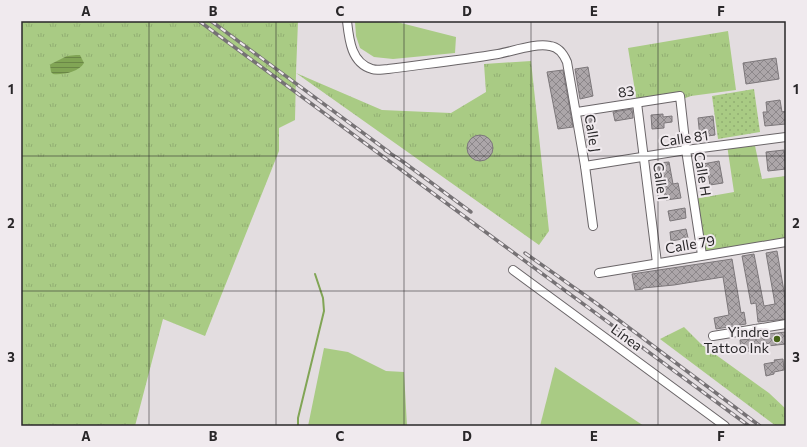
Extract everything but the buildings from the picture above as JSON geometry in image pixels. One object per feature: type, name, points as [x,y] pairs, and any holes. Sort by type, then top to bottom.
[{"type":"street","name":"Calle J","points":[[346,21],[353,53],[362,64],[372,70],[500,54],[543,46],[557,48],[568,62],[577,112],[593,226]]},
{"type":"street","name":"83","points":[[577,112],[680,96]]},
{"type":"street","name":"Calle H","points":[[680,96],[686,150],[702,256]]},
{"type":"street","name":"Calle I","points":[[638,103],[657,263]]},
{"type":"street","name":"Calle 81","points":[[585,166],[686,150],[786,137]]},
{"type":"street","name":"Calle 79","points":[[599,273],[786,242]]},
{"type":"street","name":"Línea","points":[[513,270],[725,426]]},
{"type":"street","points":[[713,336],[786,324]]},
{"type":"green space","points":[[21,21],[298,21],[295,120],[279,128],[279,151],[205,336],[163,319],[135,426],[21,426]]},
{"type":"green space","points":[[355,21],[393,21],[456,37],[455,53],[393,59],[374,57],[360,48],[356,36]]},
{"type":"green space","points":[[728,31],[736,90],[691,96],[680,100],[637,103],[628,48]]},
{"type":"green space","points":[[531,61],[549,231],[539,245],[296,73],[382,110],[451,113],[486,92],[484,64]]},
{"type":"green space","points":[[754,89],[760,132],[718,139],[712,96]]},
{"type":"green space","points":[[754,141],[762,179],[786,176],[786,242],[702,255],[694,199],[734,192],[727,145]]},
{"type":"green space","points":[[684,327],[701,344],[769,393],[786,409],[786,426],[776,426],[660,339]]},
{"type":"green space","points":[[324,348],[348,352],[386,371],[404,372],[407,426],[308,426]]},
{"type":"green space","points":[[555,367],[644,426],[540,426]]},
{"type":"shaded area","points":[[80,55],[84,63],[78,69],[61,74],[53,74],[51,72],[51,64],[67,56]]},
{"type":"waterway","points":[[298,426],[298,418],[324,311],[323,298],[315,274]]},
{"type":"railway","points":[[199,21],[749,426]]},
{"type":"railway","points":[[211,21],[389,152]]},
{"type":"railway","points":[[385,150],[471,212]]},
{"type":"railway","points":[[525,253],[596,303],[760,426]]},
{"type":"place","name":"Yindre Tattoo Ink","points":[[777,339]]}]
